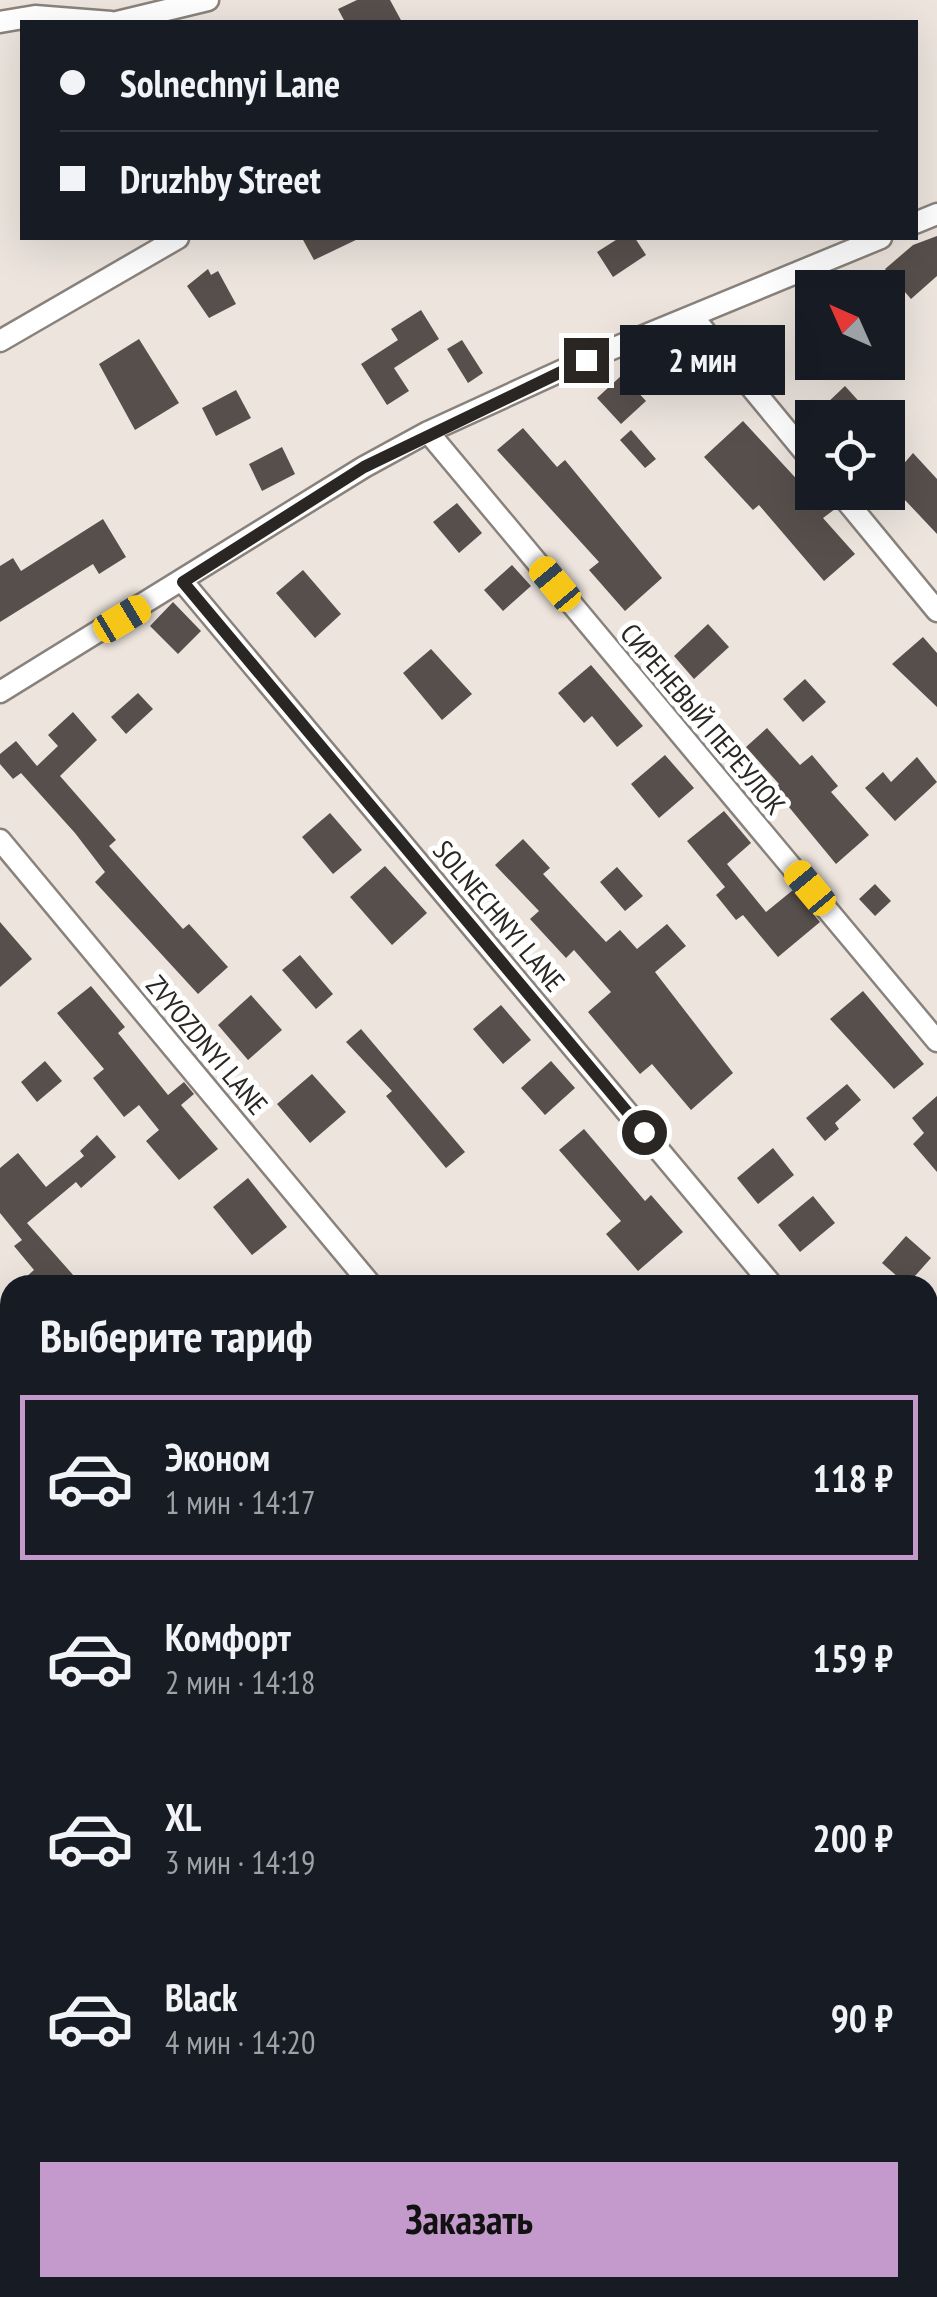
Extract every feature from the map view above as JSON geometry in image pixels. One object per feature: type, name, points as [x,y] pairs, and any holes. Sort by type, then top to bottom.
[{"type":"street","points":[[123,20],[208,0]]},
{"type":"street","points":[[0,22],[35,16],[88,20]]},
{"type":"street","points":[[0,341],[175,240]]},
{"type":"street","points":[[0,692],[364,467],[428,432],[876,240]]},
{"type":"street","points":[[693,317],[795,440]]},
{"type":"street","name":"СИРЕНЕВЫЙ ПЕРЕУЛОК","points":[[428,432],[937,1041]]},
{"type":"street","points":[[853,510],[937,611]]},
{"type":"street","name":"SOLNECHNYI LANE","points":[[183,582],[764,1275]]},
{"type":"street","name":"ZVYOZDNYI LANE","points":[[0,840],[363,1275]]},
{"type":"building","points":[[357,0],[390,0],[401,20],[344,20],[338,9]]},
{"type":"building","points":[[937,236],[937,276],[911,299],[905,292],[905,270],[885,269],[913,245]]},
{"type":"building","points":[[303,240],[356,240],[314,260]]},
{"type":"building","points":[[616,240],[636,240],[646,255],[613,277],[597,252]]},
{"type":"building","points":[[208,269],[211,275],[218,271],[236,304],[209,318],[187,286]]},
{"type":"building","points":[[421,310],[439,339],[394,368],[409,391],[387,405],[361,364],[398,340],[391,329]]},
{"type":"building","points":[[139,339],[179,403],[135,430],[99,364]]},
{"type":"building","points":[[462,340],[483,373],[468,383],[447,349]]},
{"type":"building","points":[[622,375],[646,401],[621,424],[597,398]]},
{"type":"building","points":[[845,386],[858,400],[830,400]]},
{"type":"building","points":[[236,390],[251,418],[216,436],[202,408]]},
{"type":"building","points":[[743,421],[795,477],[795,510],[834,510],[823,518],[855,554],[824,581],[759,505],[753,510],[704,457]]},
{"type":"building","points":[[523,428],[557,467],[565,460],[662,578],[625,611],[589,570],[599,562],[497,450]]},
{"type":"building","points":[[631,430],[656,459],[645,468],[620,440]]},
{"type":"building","points":[[282,447],[295,474],[262,491],[249,464]]},
{"type":"building","points":[[913,453],[937,479],[937,534],[905,500],[905,462]]},
{"type":"building","points":[[457,503],[482,533],[459,553],[433,522]]},
{"type":"building","points":[[103,519],[126,557],[99,574],[93,564],[0,622],[0,566],[13,558],[21,571]]},
{"type":"building","points":[[512,565],[531,586],[503,611],[484,590]]},
{"type":"building","points":[[303,570],[341,614],[315,638],[276,593]]},
{"type":"building","points":[[173,602],[201,631],[178,654],[150,626]]},
{"type":"building","points":[[708,624],[729,647],[694,679],[674,656]]},
{"type":"building","points":[[923,637],[937,653],[937,707],[892,664]]},
{"type":"building","points":[[431,649],[472,694],[442,720],[403,673]]},
{"type":"building","points":[[591,665],[643,726],[617,747],[592,716],[584,723],[558,693]]},
{"type":"building","points":[[805,679],[826,702],[803,722],[783,699]]},
{"type":"building","points":[[138,693],[153,709],[126,734],[111,717]]},
{"type":"building","points":[[73,712],[97,740],[60,776],[116,840],[109,846],[183,929],[189,924],[228,967],[198,994],[95,882],[105,872],[75,833],[21,773],[13,779],[0,764],[0,754],[16,741],[37,766],[58,746],[48,735]]},
{"type":"building","points":[[767,728],[800,765],[812,755],[838,786],[831,792],[869,835],[836,864],[774,789],[779,784],[746,747]]},
{"type":"building","points":[[665,755],[694,788],[659,818],[631,784]]},
{"type":"building","points":[[917,757],[937,782],[895,821],[865,788],[883,772],[891,782]]},
{"type":"building","points":[[724,811],[751,843],[727,864],[766,912],[793,890],[820,922],[778,957],[743,915],[736,920],[716,895],[725,887],[687,841]]},
{"type":"building","points":[[330,813],[362,850],[333,874],[302,837]]},
{"type":"building","points":[[523,839],[550,868],[543,874],[606,942],[620,930],[637,949],[667,924],[686,946],[655,972],[733,1073],[691,1110],[652,1064],[640,1074],[588,1012],[611,992],[574,950],[566,958],[530,919],[539,911],[495,865]]},
{"type":"building","points":[[385,866],[427,913],[392,945],[350,897]]},
{"type":"building","points":[[617,867],[643,896],[625,911],[600,882]]},
{"type":"building","points":[[875,884],[891,901],[875,916],[859,899]]},
{"type":"building","points":[[0,922],[32,959],[0,987]]},
{"type":"building","points":[[300,955],[333,994],[316,1009],[282,970]]},
{"type":"building","points":[[91,986],[125,1027],[118,1033],[168,1095],[184,1082],[194,1094],[181,1105],[218,1149],[179,1180],[146,1141],[159,1130],[139,1105],[124,1117],[93,1078],[104,1069],[57,1013]]},
{"type":"building","points":[[863,991],[924,1064],[894,1089],[830,1019]]},
{"type":"building","points":[[251,995],[282,1030],[248,1060],[218,1025]]},
{"type":"building","points":[[501,1005],[531,1040],[503,1064],[473,1029]]},
{"type":"building","points":[[361,1029],[465,1152],[446,1168],[386,1096],[392,1091],[346,1042]]},
{"type":"building","points":[[45,1061],[62,1081],[37,1102],[21,1082]]},
{"type":"building","points":[[551,1061],[575,1088],[545,1115],[521,1088]]},
{"type":"building","points":[[312,1074],[346,1112],[310,1143],[277,1104]]},
{"type":"building","points":[[847,1084],[861,1100],[835,1123],[839,1129],[825,1141],[806,1118]]},
{"type":"building","points":[[937,1096],[937,1172],[913,1144],[924,1133],[912,1118]]},
{"type":"building","points":[[584,1129],[645,1201],[651,1195],[683,1232],[638,1271],[606,1234],[621,1221],[559,1150]]},
{"type":"building","points":[[97,1135],[116,1157],[81,1188],[76,1182],[27,1223],[73,1275],[28,1275],[34,1270],[14,1246],[22,1240],[0,1213],[0,1168],[18,1153],[46,1187],[84,1156],[80,1151]]},
{"type":"building","points":[[773,1148],[794,1175],[758,1204],[737,1178]]},
{"type":"building","points":[[248,1178],[287,1227],[252,1255],[213,1207]]},
{"type":"building","points":[[813,1196],[835,1223],[800,1252],[778,1225]]},
{"type":"building","points":[[906,1236],[931,1258],[916,1275],[896,1275],[882,1263]]},
{"type":"route","points":[[586,360],[428,432],[364,467],[183,582],[644,1132]]}]
